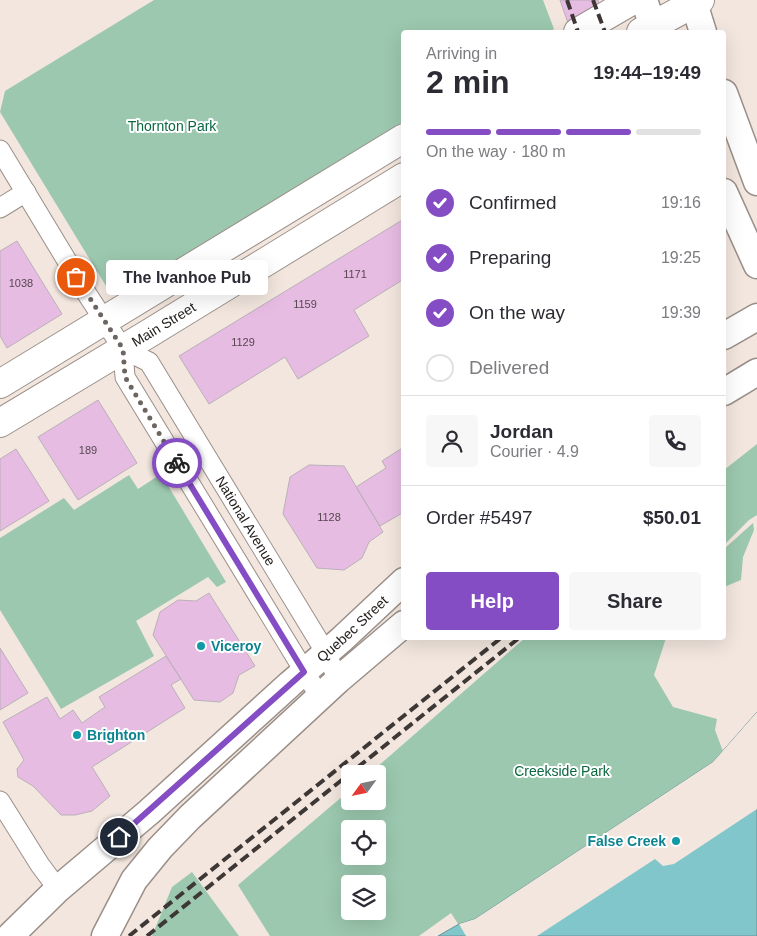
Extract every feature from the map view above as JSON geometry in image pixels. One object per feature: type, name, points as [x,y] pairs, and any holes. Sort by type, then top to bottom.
[{"type":"main road","points":[[581,30],[633,0]]},
{"type":"main road","points":[[644,0],[649,30],[696,1],[703,30]]},
{"type":"main road","points":[[726,98],[757,182]]},
{"type":"main road","points":[[0,384],[401,140]]},
{"type":"main road","name":"Main Street","points":[[0,423],[401,179]]},
{"type":"main road","points":[[726,196],[757,265]]},
{"type":"main road","points":[[726,335],[757,317]]},
{"type":"main road","points":[[726,391],[757,372]]},
{"type":"main road","name":"Quebec Street","points":[[10,936],[58,889],[149,812],[401,584]]},
{"type":"main road","points":[[105,936],[134,880],[160,848],[190,817],[329,688],[401,627]]},
{"type":"street","name":"National Avenue","points":[[0,150],[123,349],[149,362],[326,653],[329,688]]},
{"type":"street","points":[[0,208],[26,192]]},
{"type":"street","points":[[123,349],[125,377],[304,672],[329,688]]},
{"type":"street","points":[[0,801],[40,865],[58,889]]},
{"type":"green space","name":"Thornton Park","points":[[154,0],[543,0],[554,29],[401,30],[401,123],[124,292],[115,293],[106,286],[0,112],[5,91]]},
{"type":"green space","points":[[757,444],[757,515],[749,520],[726,543],[726,468]]},
{"type":"green space","points":[[161,474],[226,582],[217,587],[208,577],[136,621],[154,656],[61,709],[0,610],[0,538],[64,498],[74,510],[129,475],[138,489]]},
{"type":"green space","points":[[753,523],[754,530],[743,557],[741,580],[726,586],[726,553],[726,547]]},
{"type":"green space","name":"Creekside Park","points":[[523,640],[665,640],[654,675],[673,707],[717,719],[715,730],[730,770],[466,936],[451,913],[419,936],[270,936],[238,885],[341,798],[341,810],[386,810],[386,765],[379,765]]},
{"type":"green space","points":[[192,872],[239,936],[152,936],[172,887]]},
{"type":"water","name":"False Creek","points":[[757,712],[757,936],[438,936],[459,924],[475,919],[713,762]]},
{"type":"pier","points":[[757,712],[757,809],[674,864],[663,866],[655,859],[537,936],[466,936],[459,924],[475,919],[713,762]]},
{"type":"building","points":[[560,0],[598,0],[608,30],[570,30]]},
{"type":"building","points":[[401,221],[401,281],[354,310],[369,336],[298,379],[285,357],[209,404],[179,356]]},
{"type":"building","points":[[17,241],[62,314],[7,348],[0,336],[0,251]]},
{"type":"building","points":[[98,400],[137,463],[78,500],[38,437]]},
{"type":"building","points":[[16,449],[49,501],[0,531],[0,459]]},
{"type":"building","points":[[401,449],[401,514],[380,526],[356,487],[386,468],[382,461]]},
{"type":"building","points":[[309,465],[344,466],[383,532],[369,542],[362,558],[344,570],[317,568],[283,514],[290,477]]},
{"type":"building","name":"Viceroy","points":[[209,593],[255,666],[239,675],[233,693],[220,702],[194,700],[153,635],[160,612],[178,600],[196,601]]},
{"type":"building","points":[[0,648],[28,693],[0,710]]},
{"type":"building","name":"Brighton","points":[[166,656],[181,679],[171,685],[185,708],[92,767],[110,796],[92,811],[75,815],[61,815],[33,786],[18,777],[17,769],[24,760],[3,722],[47,697],[60,719],[73,710],[82,723],[105,707],[99,697]]},
{"type":"railway","points":[[567,0],[577,30]]},
{"type":"railway","points":[[593,0],[604,30]]},
{"type":"railway","points":[[129,936],[499,640]]},
{"type":"railway","points":[[147,936],[517,640]]},
{"type":"way so far","points":[[76,277],[123,349],[125,377],[177,463]]},
{"type":"place","name":"The Ivanhoe Pub","points":[[76,277]]},
{"type":"place","name":"Viceroy","points":[[201,646]]},
{"type":"place","name":"Brighton","points":[[77,735]]},
{"type":"place","name":"False Creek","points":[[676,841]]},
{"type":"route","points":[[119,837],[304,672],[177,463]]}]
